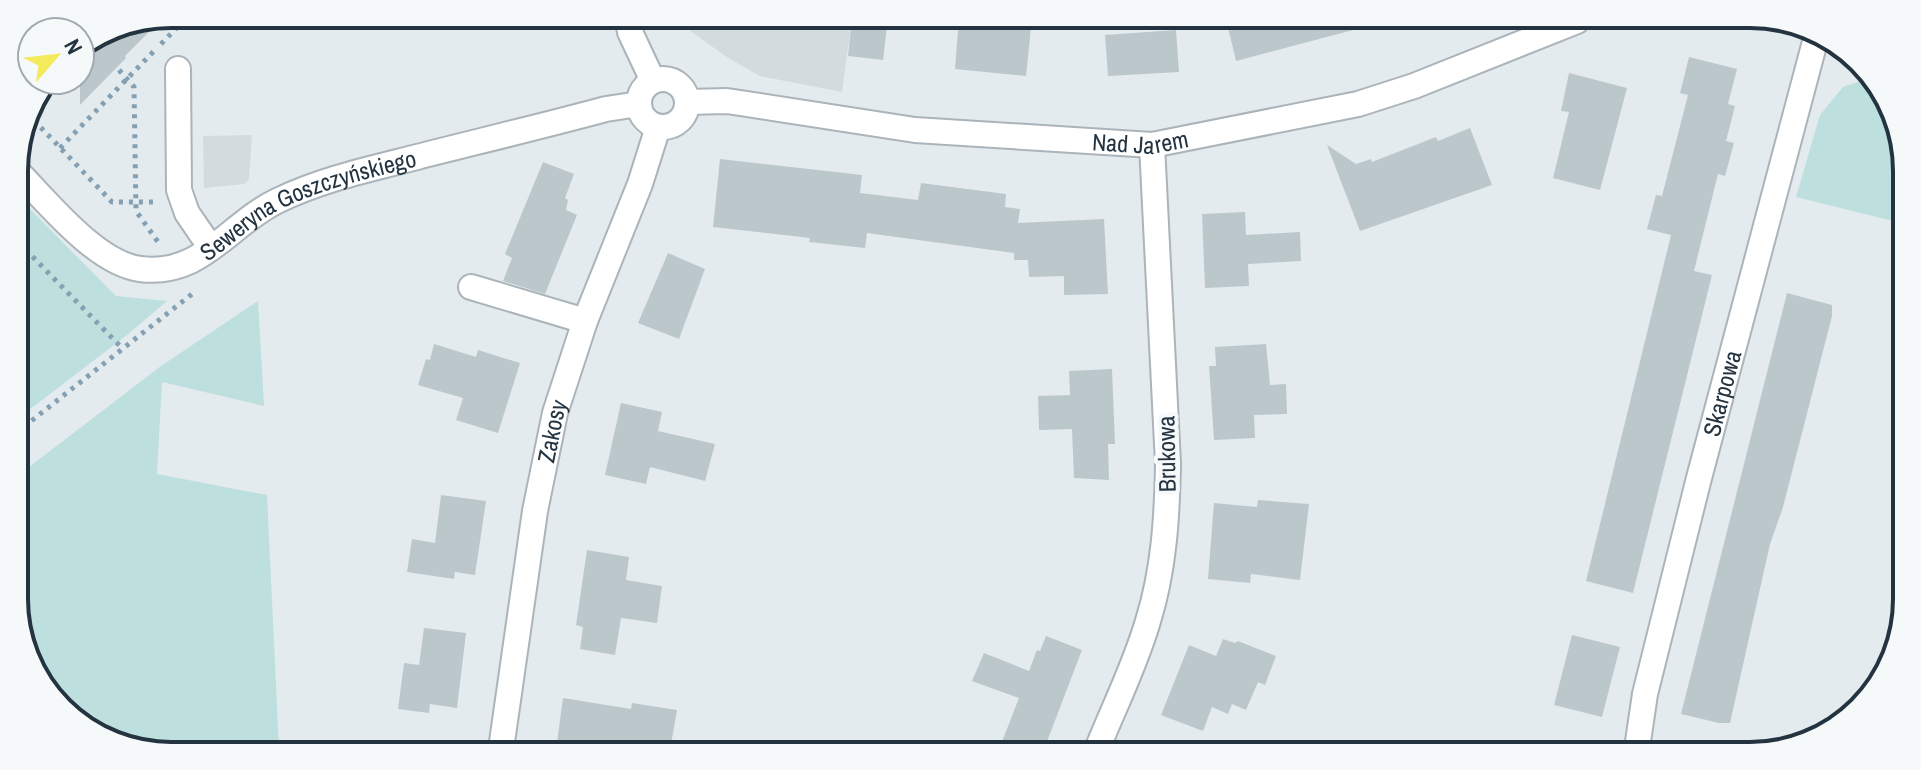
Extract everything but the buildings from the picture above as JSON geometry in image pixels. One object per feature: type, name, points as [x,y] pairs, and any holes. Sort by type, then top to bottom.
[{"type":"street","points":[[629,28],[653,81]]},
{"type":"street","name":"Nad Jarem","points":[[687,102],[727,101],[915,130],[1152,145],[1358,104],[1414,86],[1559,28]]},
{"type":"street","name":"Skarpowa","points":[[1638,742],[1645,694],[1699,478],[1814,43]]},
{"type":"street","points":[[178,69],[179,190],[187,213],[211,248]]},
{"type":"street","points":[[667,79],[681,87],[687,102],[685,115],[666,128],[645,120],[639,104],[640,95],[653,81],[667,79]]},
{"type":"street","name":"Seweryna Goszczyńskiego","points":[[28,182],[104,255],[125,266],[160,270],[177,268],[192,262],[255,213],[330,179],[606,109],[639,104]]},
{"type":"street","name":"Zakosy","points":[[502,742],[542,475],[555,413],[585,321],[640,184],[658,127]]},
{"type":"street","name":"Brukowa","points":[[1100,742],[1148,622],[1159,577],[1167,515],[1168,464],[1152,145]]},
{"type":"street","points":[[471,287],[585,321]]},
{"type":"path","points":[[60,148],[176,28]]},
{"type":"path","points":[[37,123],[112,202],[134,201],[134,87],[119,70]]},
{"type":"path","points":[[28,252],[122,348]]},
{"type":"path","points":[[28,423],[184,301]]},
{"type":"shaded area","points":[[686,28],[851,28],[842,92],[760,76]]},
{"type":"shaded area","points":[[1860,81],[1882,116],[1892,152],[1893,221],[1796,197],[1820,115],[1843,87]]},
{"type":"shaded area","points":[[252,135],[249,179],[245,184],[204,188],[203,136]]},
{"type":"shaded area","points":[[28,207],[116,296],[167,301],[28,411]]},
{"type":"shaded area","points":[[258,301],[264,406],[162,382],[157,474],[267,495],[279,742],[171,742],[125,734],[91,718],[63,693],[52,679],[36,645],[28,599],[28,468],[161,366]]}]
